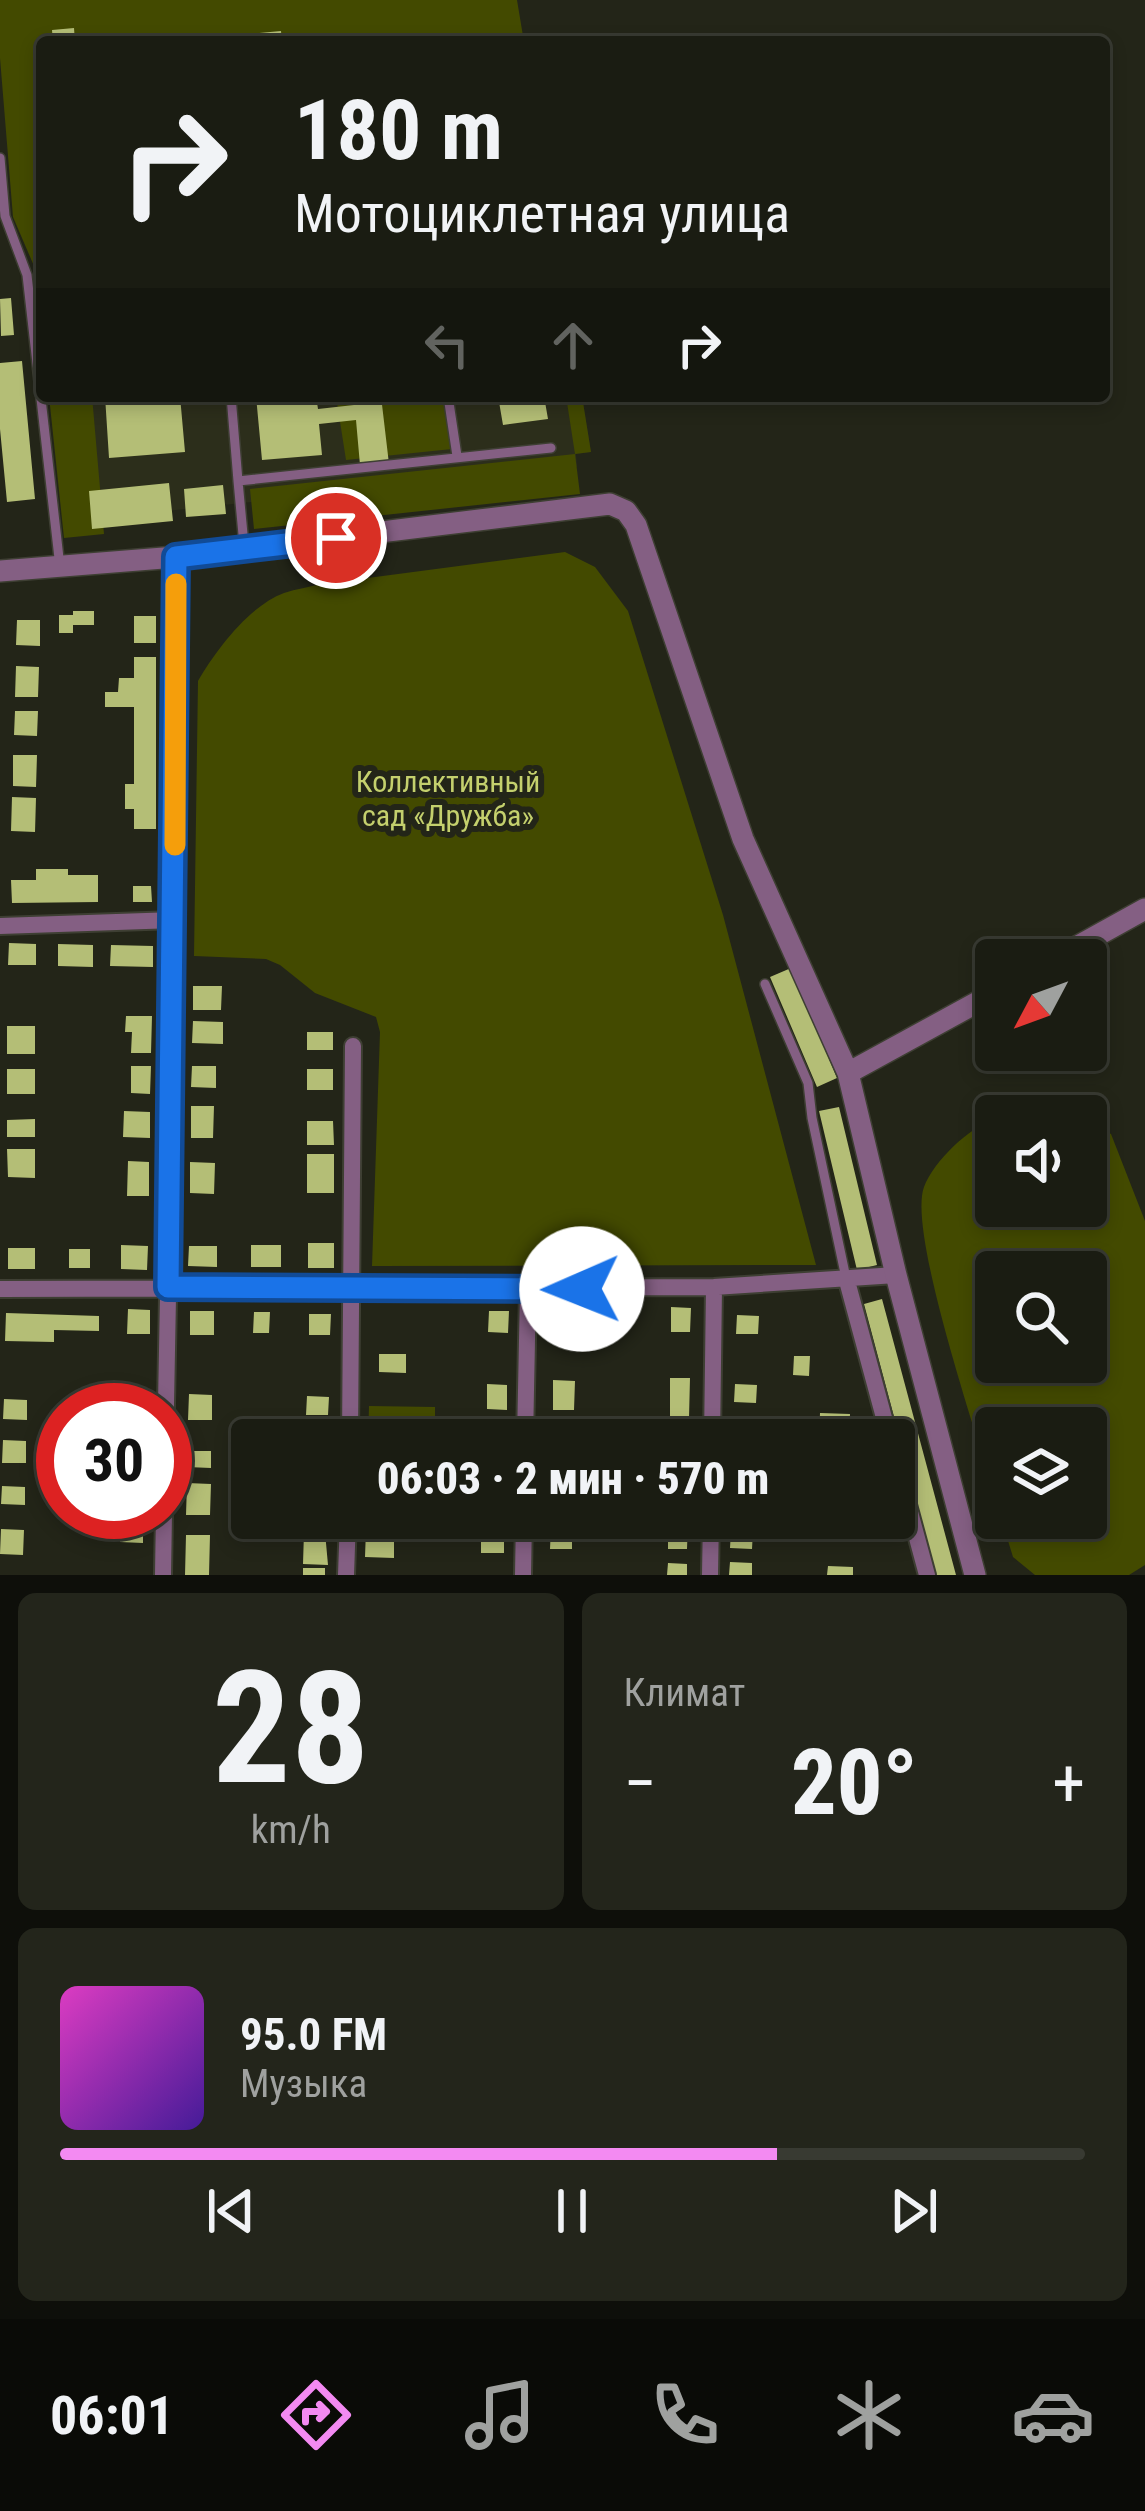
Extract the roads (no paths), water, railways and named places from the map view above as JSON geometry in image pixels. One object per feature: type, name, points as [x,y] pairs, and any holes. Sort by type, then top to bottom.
[{"type":"street","points":[[0,571],[176,557],[610,504],[626,511],[636,525],[743,839],[848,1073],[975,1575]]},
{"type":"street","points":[[166,1383],[176,557]]},
{"type":"street","points":[[1091,939],[1145,909]]},
{"type":"street","points":[[0,926],[175,920]]},
{"type":"street","points":[[848,1073],[975,1003]]},
{"type":"street","points":[[350,1419],[353,1046]]},
{"type":"street","points":[[0,1289],[527,1290],[714,1287],[896,1275]]},
{"type":"street","points":[[847,1281],[884,1419]]},
{"type":"street","points":[[712,1419],[714,1287]]},
{"type":"street","points":[[525,1419],[527,1290]]},
{"type":"street","points":[[915,1531],[927,1575]]},
{"type":"street","points":[[163,1575],[164,1539]]},
{"type":"street","points":[[346,1575],[347,1539]]},
{"type":"street","points":[[523,1575],[524,1539]]},
{"type":"street","points":[[710,1575],[711,1539]]},
{"type":"lane","points":[[0,158],[3,217],[27,275],[36,355]]},
{"type":"lane","points":[[41,402],[60,567]]},
{"type":"lane","points":[[231,402],[245,549]]},
{"type":"lane","points":[[449,402],[457,456]]},
{"type":"lane","points":[[238,481],[551,448]]},
{"type":"lane","points":[[765,984],[808,1083],[847,1281]]},
{"type":"park label","name":"Коллективный сад «Дружба»","points":[[448,799]]}]
